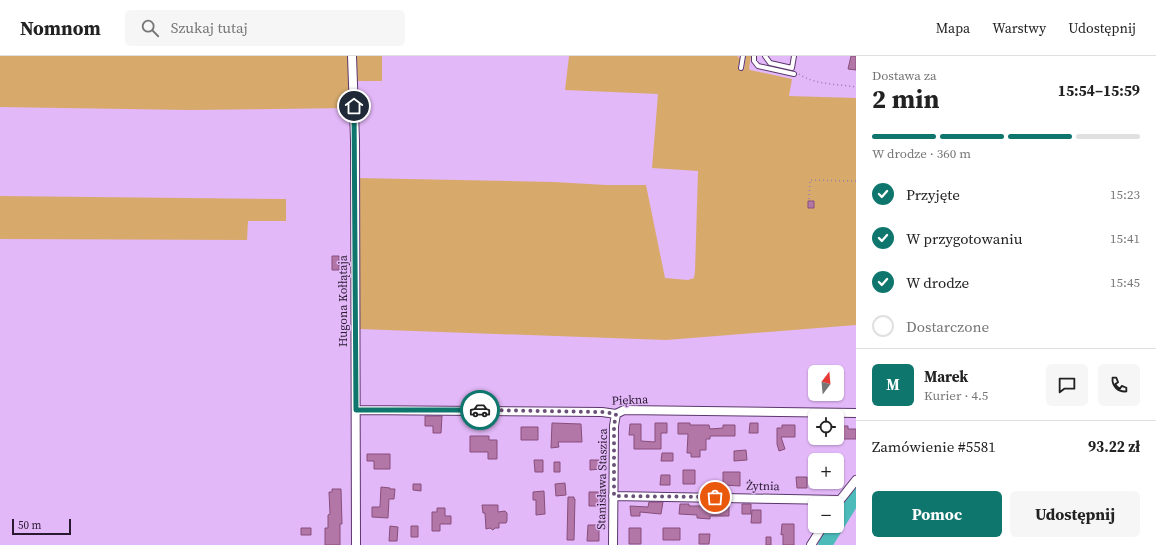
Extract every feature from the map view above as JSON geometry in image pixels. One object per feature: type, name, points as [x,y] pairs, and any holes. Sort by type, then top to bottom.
[{"type":"street","name":"Hugona Kołłątaja","points":[[352,56],[355,148],[356,545]]},
{"type":"street","name":"Piękna","points":[[356,410],[602,412],[616,414],[624,410],[856,414]]},
{"type":"street","name":"Stanisława Staszica","points":[[613,545],[614,426],[616,414]]},
{"type":"street","points":[[842,497],[856,480]]},
{"type":"street","name":"Żytnia","points":[[614,496],[808,501]]},
{"type":"street","points":[[811,545],[819,533]]},
{"type":"lane","points":[[741,68],[743,56]]},
{"type":"lane","points":[[754,56],[754,61],[758,66],[792,72]]},
{"type":"lane","points":[[765,56],[770,63],[792,72]]},
{"type":"lane","points":[[792,72],[794,56]]},
{"type":"path","points":[[792,72],[796,70],[804,77],[813,81],[856,87]]},
{"type":"path","points":[[809,199],[810,180],[856,181]]},
{"type":"shaded area","points":[[0,56],[350,56],[352,108],[189,110],[0,107]]},
{"type":"shaded area","points":[[355,56],[382,56],[382,81],[355,81]]},
{"type":"shaded area","points":[[569,56],[737,56],[740,58],[738,68],[744,70],[746,56],[751,56],[750,70],[792,79],[789,96],[856,98],[856,325],[666,340],[359,329],[357,178],[646,185],[665,278],[688,280],[694,278],[698,171],[652,168],[658,94],[565,90]]},
{"type":"shaded area","points":[[0,196],[286,199],[286,221],[248,221],[247,240],[0,239]]},
{"type":"building","points":[[851,56],[856,56],[856,70],[848,69]]},
{"type":"building","points":[[808,201],[814,201],[814,208],[808,208]]},
{"type":"building","points":[[332,256],[339,256],[339,270],[332,270]]},
{"type":"building","points":[[425,416],[442,416],[441,433],[433,433],[433,426],[425,426]]},
{"type":"building","points":[[552,423],[581,424],[582,442],[558,442],[559,447],[551,448]]},
{"type":"building","points":[[655,423],[667,423],[667,433],[661,433],[661,449],[634,449],[634,435],[629,435],[630,424],[641,424],[641,441],[655,442]]},
{"type":"building","points":[[678,423],[690,423],[690,425],[709,425],[710,429],[723,428],[723,425],[735,425],[735,436],[710,436],[710,439],[706,439],[706,450],[700,450],[700,457],[691,457],[691,453],[687,453],[688,434],[678,434]]},
{"type":"building","points":[[750,423],[758,423],[758,433],[749,433]]},
{"type":"building","points":[[782,425],[795,425],[795,437],[781,437],[785,449],[779,451],[777,444],[777,428],[782,428]]},
{"type":"building","points":[[844,426],[848,426],[848,429],[856,429],[856,439],[844,439]]},
{"type":"building","points":[[521,427],[538,427],[538,440],[521,440]]},
{"type":"building","points":[[470,436],[489,436],[489,440],[497,440],[497,459],[488,459],[488,452],[470,452]]},
{"type":"building","points":[[746,450],[747,460],[734,461],[734,451]]},
{"type":"building","points":[[662,453],[673,453],[673,461],[661,461]]},
{"type":"building","points":[[367,454],[390,454],[390,469],[374,469],[374,461],[367,461]]},
{"type":"building","points":[[534,460],[543,460],[543,472],[535,472]]},
{"type":"building","points":[[590,460],[601,460],[601,469],[590,470]]},
{"type":"building","points":[[554,462],[560,462],[560,472],[554,472]]},
{"type":"building","points":[[683,470],[695,470],[695,484],[683,484]]},
{"type":"building","points":[[723,472],[740,472],[740,486],[723,485]]},
{"type":"building","points":[[661,475],[670,475],[670,485],[660,485]]},
{"type":"building","points":[[796,477],[807,477],[807,488],[797,488]]},
{"type":"building","points":[[565,483],[566,495],[556,496],[555,484]]},
{"type":"building","points":[[413,484],[421,484],[421,491],[413,490]]},
{"type":"building","points":[[381,487],[395,489],[394,499],[389,499],[388,518],[372,517],[372,507],[380,507]]},
{"type":"building","points":[[332,489],[341,489],[342,524],[340,524],[340,545],[325,545],[325,528],[328,528],[328,515],[330,514],[329,492],[332,492]]},
{"type":"building","points":[[544,491],[545,514],[536,515],[536,500],[533,500],[533,492]]},
{"type":"building","points":[[589,492],[602,492],[602,506],[589,506]]},
{"type":"building","points":[[568,497],[574,497],[575,499],[574,540],[567,540]]},
{"type":"building","points":[[649,502],[663,502],[661,514],[640,512],[640,516],[631,516],[630,506],[648,507]]},
{"type":"building","points":[[680,504],[689,504],[689,506],[729,506],[729,516],[710,516],[710,519],[697,518],[697,515],[679,514]]},
{"type":"building","points":[[742,504],[751,504],[751,514],[742,514]]},
{"type":"building","points":[[482,505],[498,505],[498,512],[505,511],[507,513],[506,523],[499,523],[499,528],[495,528],[493,530],[490,528],[486,529],[485,513],[483,513]]},
{"type":"building","points":[[437,508],[445,508],[445,516],[451,516],[451,524],[440,524],[440,531],[432,531],[432,512],[437,512]]},
{"type":"building","points":[[752,510],[761,510],[761,523],[751,523]]},
{"type":"building","points":[[782,524],[794,524],[794,545],[783,545],[783,534],[781,535]]},
{"type":"building","points":[[588,525],[599,525],[599,541],[587,541]]},
{"type":"building","points":[[390,526],[398,527],[397,541],[389,541]]},
{"type":"building","points":[[411,526],[418,526],[418,537],[411,537]]},
{"type":"building","points":[[301,528],[311,528],[311,535],[301,535]]},
{"type":"building","points":[[629,528],[641,528],[641,544],[629,544]]},
{"type":"building","points":[[663,528],[680,528],[680,540],[663,540]]},
{"type":"building","points":[[699,534],[710,534],[709,544],[699,544]]},
{"type":"building","points":[[766,537],[771,537],[771,545],[766,545]]},
{"type":"waterway","points":[[825,545],[856,495]]},
{"type":"way so far","points":[[480,410],[602,412],[616,414],[614,426],[614,496],[715,497]]},
{"type":"route","points":[[354,106],[356,410],[480,410]]}]
